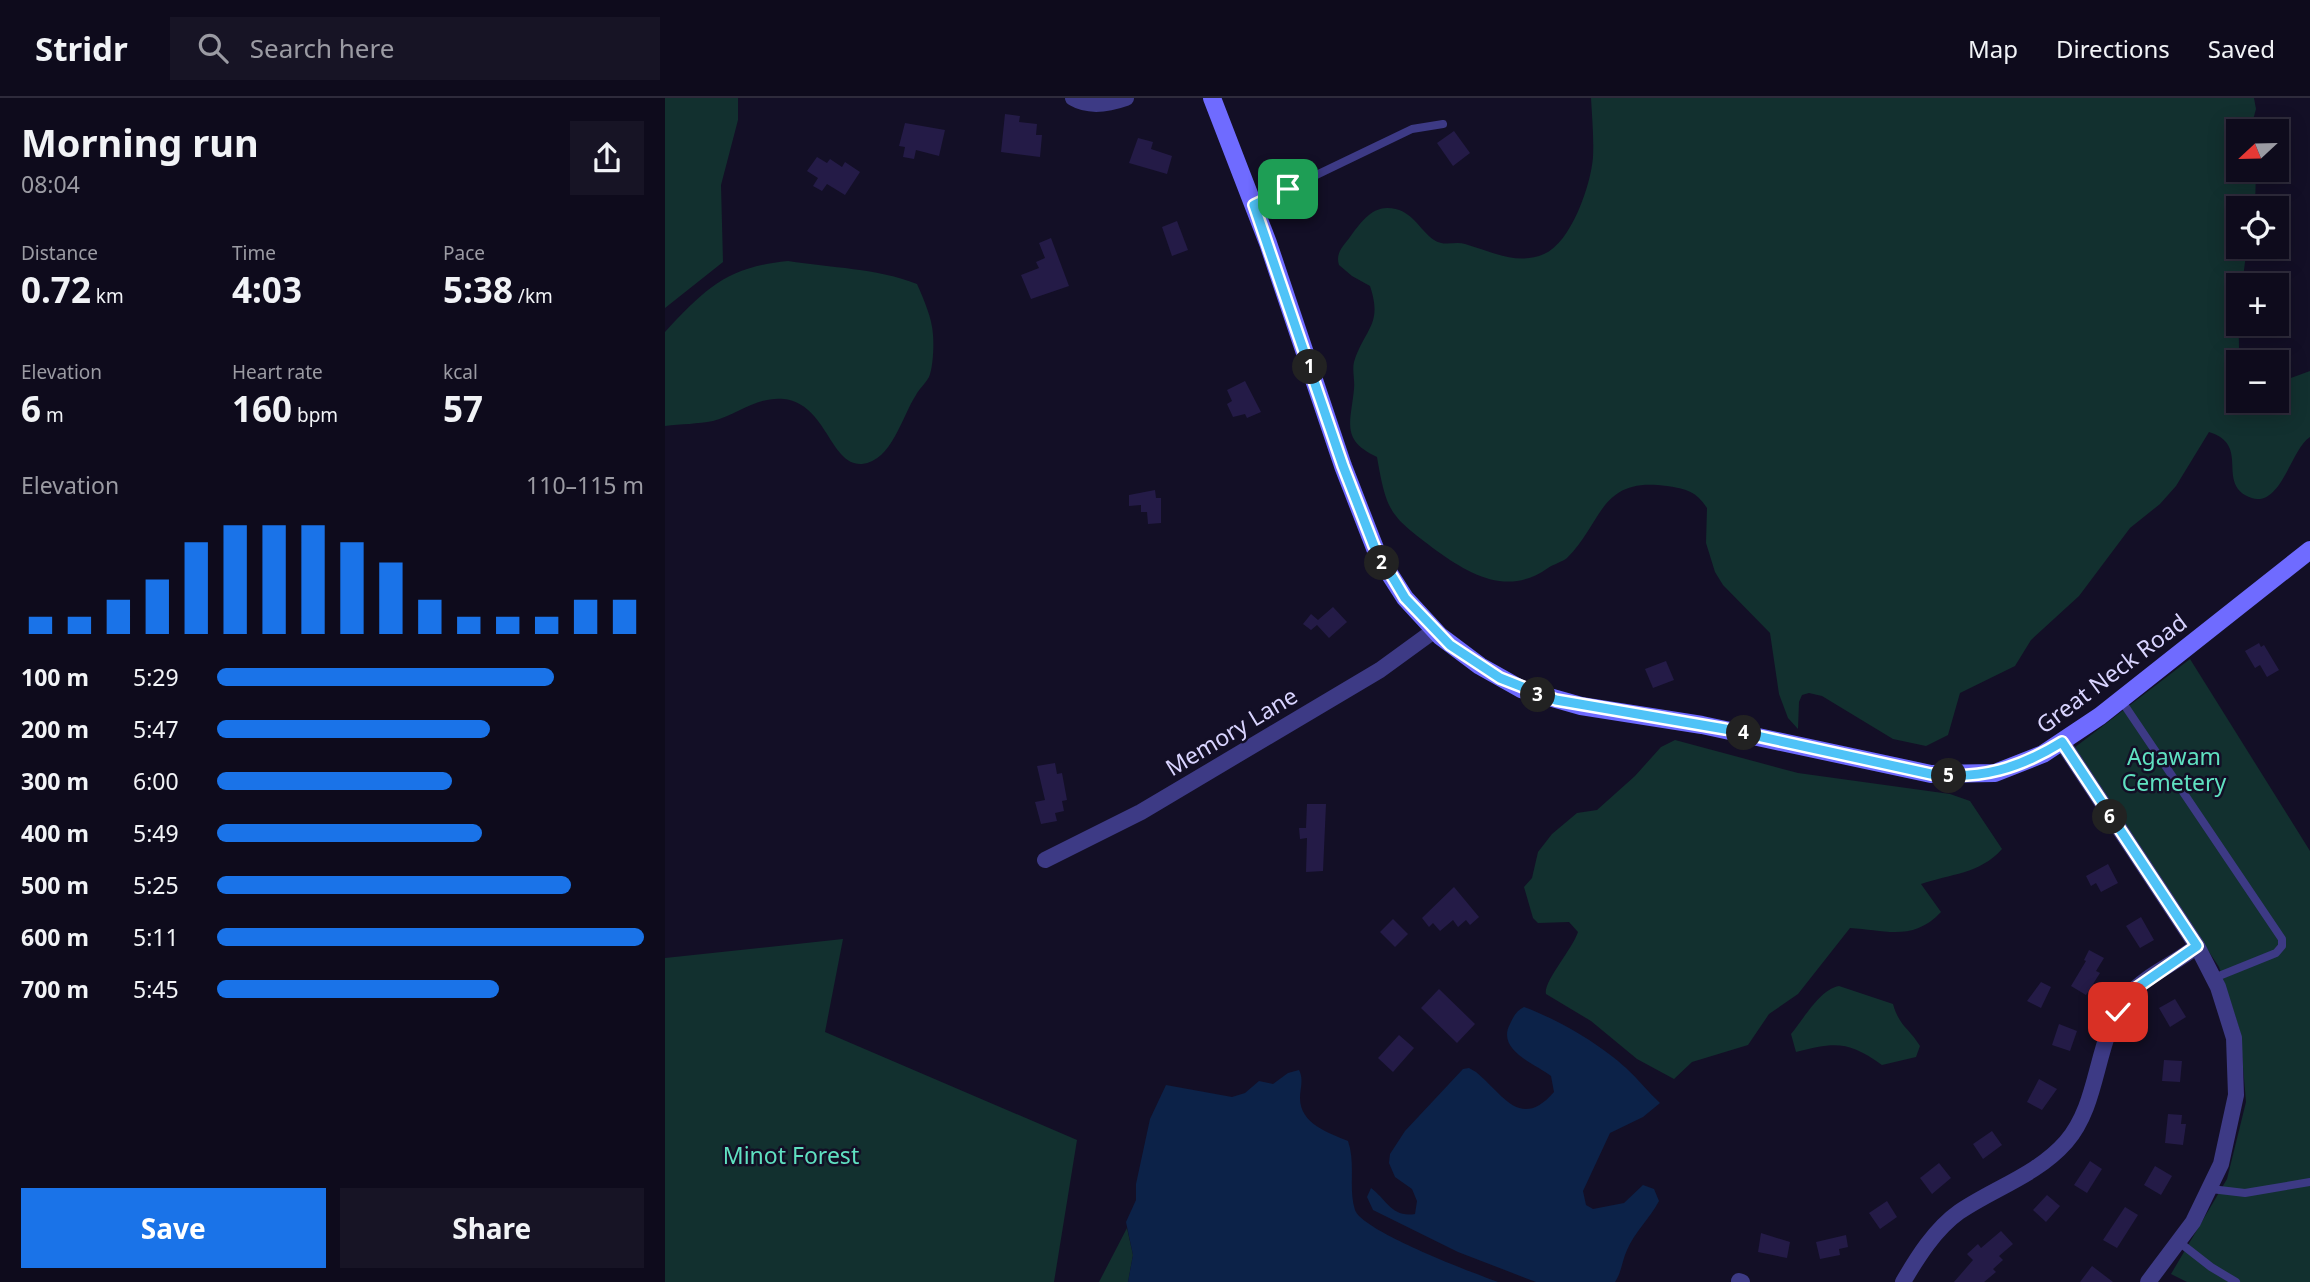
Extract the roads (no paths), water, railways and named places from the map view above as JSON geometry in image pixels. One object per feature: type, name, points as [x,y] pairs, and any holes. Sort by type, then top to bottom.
[{"type":"street","points":[[1073,98],[1082,103],[1114,102],[1126,98]]},
{"type":"street","name":"Great Neck Road","points":[[1212,98],[1254,205],[1346,475],[1374,546],[1397,587],[1435,630],[1459,652],[1500,678],[1556,700],[1725,729],[1931,774],[1961,776],[2003,771],[2027,762],[2062,742],[2121,699],[2310,550]]},
{"type":"street","name":"Memory Lane","points":[[1045,860],[1141,812],[1380,670],[1435,630]]},
{"type":"street","points":[[2062,742],[2197,946],[2214,978],[2231,1024],[2237,1077],[2230,1132],[2211,1189],[2179,1242],[2148,1282]]},
{"type":"street","points":[[1901,1281],[1947,1221],[2035,1169],[2066,1143],[2080,1120],[2106,1041],[2123,1004],[2143,982],[2197,946]]},
{"type":"lane","points":[[1254,205],[1412,129],[1443,124]]},
{"type":"lane","points":[[2121,699],[2282,939],[2282,946],[2276,953],[2214,978]]},
{"type":"lane","points":[[2211,1189],[2245,1193],[2310,1182]]},
{"type":"lane","points":[[2179,1242],[2211,1268],[2236,1282]]},
{"type":"water","points":[[1524,1007],[1564,1025],[1604,1050],[1660,1103],[1643,1117],[1610,1133],[1583,1191],[1586,1205],[1593,1209],[1624,1203],[1643,1185],[1654,1189],[1659,1201],[1630,1244],[1615,1282],[1536,1282],[1458,1252],[1373,1210],[1367,1197],[1371,1188],[1395,1210],[1415,1214],[1417,1201],[1412,1189],[1395,1177],[1389,1163],[1390,1154],[1405,1131],[1463,1069],[1469,1068],[1476,1072],[1512,1105],[1521,1109],[1542,1103],[1554,1092],[1551,1076],[1519,1055],[1508,1041],[1507,1033],[1511,1021]]},
{"type":"water","points":[[1299,1070],[1302,1081],[1301,1107],[1305,1115],[1317,1126],[1348,1141],[1353,1202],[1362,1219],[1397,1240],[1498,1282],[1128,1282],[1133,1255],[1126,1222],[1136,1200],[1136,1184],[1150,1119],[1166,1085],[1232,1097],[1245,1093],[1259,1081],[1273,1084],[1288,1073]]},
{"type":"park label","name":"Agawam Cemetery","points":[[2174,769]]},
{"type":"park label","name":"Minot Forest","points":[[791,1155]]}]
